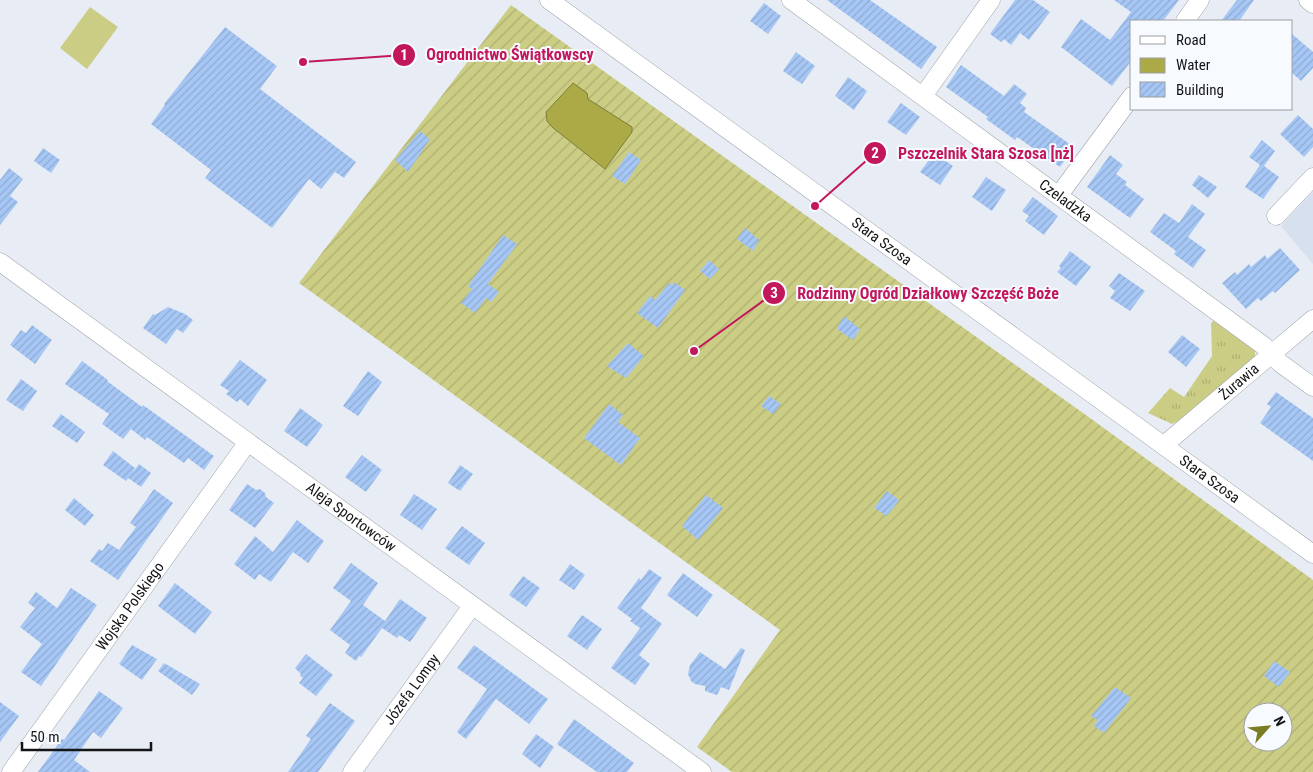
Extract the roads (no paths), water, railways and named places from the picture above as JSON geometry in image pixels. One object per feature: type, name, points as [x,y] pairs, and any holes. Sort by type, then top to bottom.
[{"type":"street","name":"Stara Szosa","points":[[549,0],[1313,554]]},
{"type":"street","name":"Czeladzka","points":[[791,0],[1264,346],[1280,364],[1313,387]]},
{"type":"street","points":[[923,96],[991,0]]},
{"type":"street","points":[[1186,20],[1200,0]]},
{"type":"street","points":[[1308,0],[1313,4]]},
{"type":"street","points":[[1059,195],[1130,99]]},
{"type":"street","points":[[1276,216],[1313,177]]},
{"type":"street","name":"Aleja Sportowców","points":[[0,262],[700,771]]},
{"type":"street","name":"Żurawia","points":[[1164,445],[1313,319]]},
{"type":"street","name":"Wojska Polskiego","points":[[11,772],[248,442]]},
{"type":"street","name":"Józefa Lompy","points":[[352,772],[472,606]]},
{"type":"water","points":[[573,83],[587,93],[588,99],[632,127],[632,132],[605,169],[547,121],[546,112]]},
{"type":"place","name":"Ogrodnictwo Świątkowscy","points":[[303,62]]},
{"type":"place","name":"Pszczelnik Stara Szosa [nż]","points":[[815,206]]},
{"type":"place","name":"Rodzinny Ogród Działkowy Szczęść Boże","points":[[694,351]]}]
